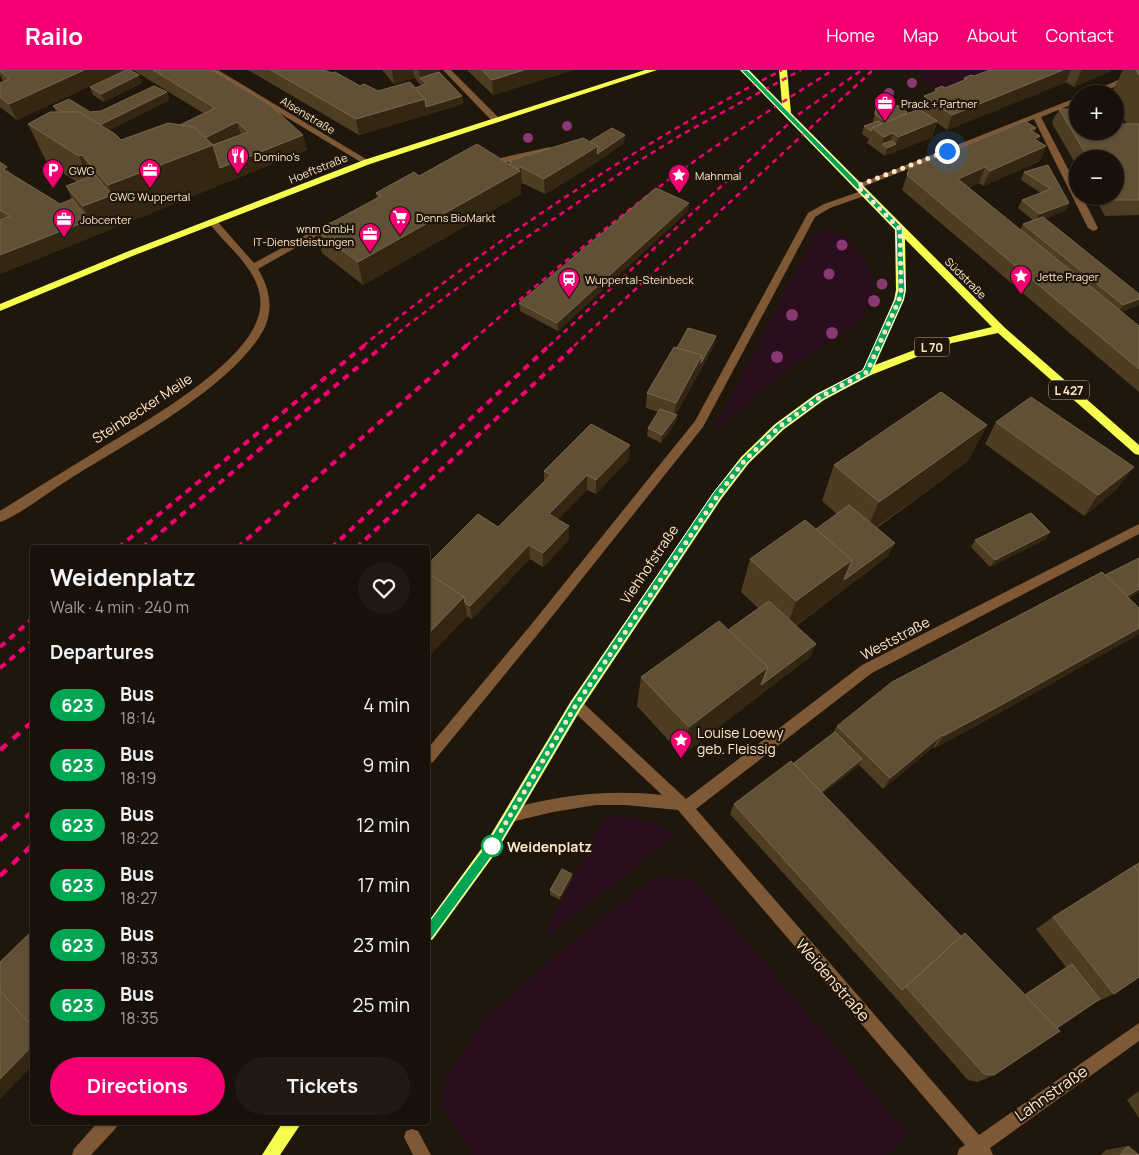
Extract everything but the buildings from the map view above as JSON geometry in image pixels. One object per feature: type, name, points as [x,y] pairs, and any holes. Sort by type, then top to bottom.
[{"type":"main road","name":"Hoeftstraße","points":[[0,308],[132,253],[214,223],[367,162],[653,70]]},
{"type":"main road","name":"L 427","points":[[744,70],[787,113]]},
{"type":"main road","points":[[783,70],[787,113]]},
{"type":"main road","name":"Südstraße","points":[[787,113],[1000,329],[1139,451]]},
{"type":"main road","points":[[867,372],[899,300],[901,290],[900,229]]},
{"type":"main road","name":"Viehhofstraße","points":[[430,931],[492,846],[576,705],[718,495],[745,460],[779,427],[820,397],[867,372],[950,340],[1000,329]]},
{"type":"main road","points":[[275,1152],[292,1125]]},
{"type":"street","name":"Alsenstraße","points":[[212,70],[367,162]]},
{"type":"street","points":[[447,70],[496,120]]},
{"type":"street","points":[[1111,85],[1139,73]]},
{"type":"street","points":[[430,756],[534,630],[699,424],[811,215],[861,189],[1069,103]]},
{"type":"street","points":[[1037,117],[1093,228]]},
{"type":"street","points":[[480,166],[562,147]]},
{"type":"street","points":[[252,268],[340,220]]},
{"type":"street","name":"Steinbecker Meile","points":[[0,517],[190,397],[235,359],[258,331],[266,310],[263,289],[252,268],[214,223]]},
{"type":"street","name":"Weststraße","points":[[684,806],[867,669],[1139,529]]},
{"type":"street","name":"Weidenstraße","points":[[576,705],[684,806],[975,1152]]},
{"type":"street","points":[[511,814],[556,804],[625,798],[684,806]]},
{"type":"street","name":"Lahnstraße","points":[[975,1152],[1139,1031]]},
{"type":"street","points":[[80,1155],[107,1125]]},
{"type":"street","points":[[412,1137],[423,1155]]},
{"type":"shaded area","points":[[925,70],[1017,70],[951,99],[918,77]]},
{"type":"shaded area","points":[[831,231],[844,236],[867,263],[874,281],[872,301],[860,320],[784,373],[712,433],[815,234]]},
{"type":"shaded area","points":[[616,816],[648,821],[677,835],[546,937],[545,932],[604,818]]},
{"type":"shaded area","points":[[658,875],[694,879],[908,1134],[887,1155],[472,1155],[441,1106],[445,1081],[484,1019],[573,941]]},
{"type":"railway","points":[[363,346],[462,269],[565,197],[672,131],[782,70]]},
{"type":"railway","points":[[383,346],[409,324],[514,246],[634,164],[681,135],[801,70]]},
{"type":"railway","points":[[466,346],[621,216],[675,175],[753,121],[833,70]]},
{"type":"railway","points":[[549,346],[799,114],[862,70]]},
{"type":"railway","points":[[574,346],[873,70]]},
{"type":"railway","points":[[122,545],[365,345]]},
{"type":"railway","points":[[146,545],[384,345]]},
{"type":"railway","points":[[240,545],[467,345]]},
{"type":"railway","points":[[334,545],[550,345]]},
{"type":"railway","points":[[359,545],[576,345]]},
{"type":"railway","points":[[0,647],[30,621]]},
{"type":"railway","points":[[0,668],[30,643]]},
{"type":"railway","points":[[0,750],[30,724]]},
{"type":"railway","points":[[0,840],[30,814]]},
{"type":"railway","points":[[0,876],[30,847]]},
{"type":"bus line","name":"623","points":[[430,931],[492,846],[576,705],[718,495],[745,460],[779,427],[820,397],[867,372],[899,300],[902,264],[900,229],[752,76],[744,70]]},
{"type":"place","name":"Prack + Partner","points":[[885,122]]},
{"type":"place","name":"Domino's","points":[[238,175]]},
{"type":"place","name":"GWG","points":[[53,189]]},
{"type":"place","name":"GWG Wuppertal","points":[[150,189]]},
{"type":"place","name":"Mahnmal","points":[[679,194]]},
{"type":"place","name":"Denns BioMarkt","points":[[400,236]]},
{"type":"place","name":"Jobcenter","points":[[64,238]]},
{"type":"place","name":"wnm GmbH IT-Dienstleistungen","points":[[370,253]]},
{"type":"place","name":"Jette Prager","points":[[1021,295]]},
{"type":"place","name":"Wuppertal-Steinbeck","points":[[569,298]]},
{"type":"place","name":"Louise Loewy geb. Fleissig","points":[[681,759]]},
{"type":"place","name":"Weidenplatz","points":[[492,846]]},
{"type":"route","points":[[492,846],[576,705],[718,495],[745,460],[779,427],[820,397],[867,372],[899,300],[902,264],[900,229],[857,186],[947,151]]}]
